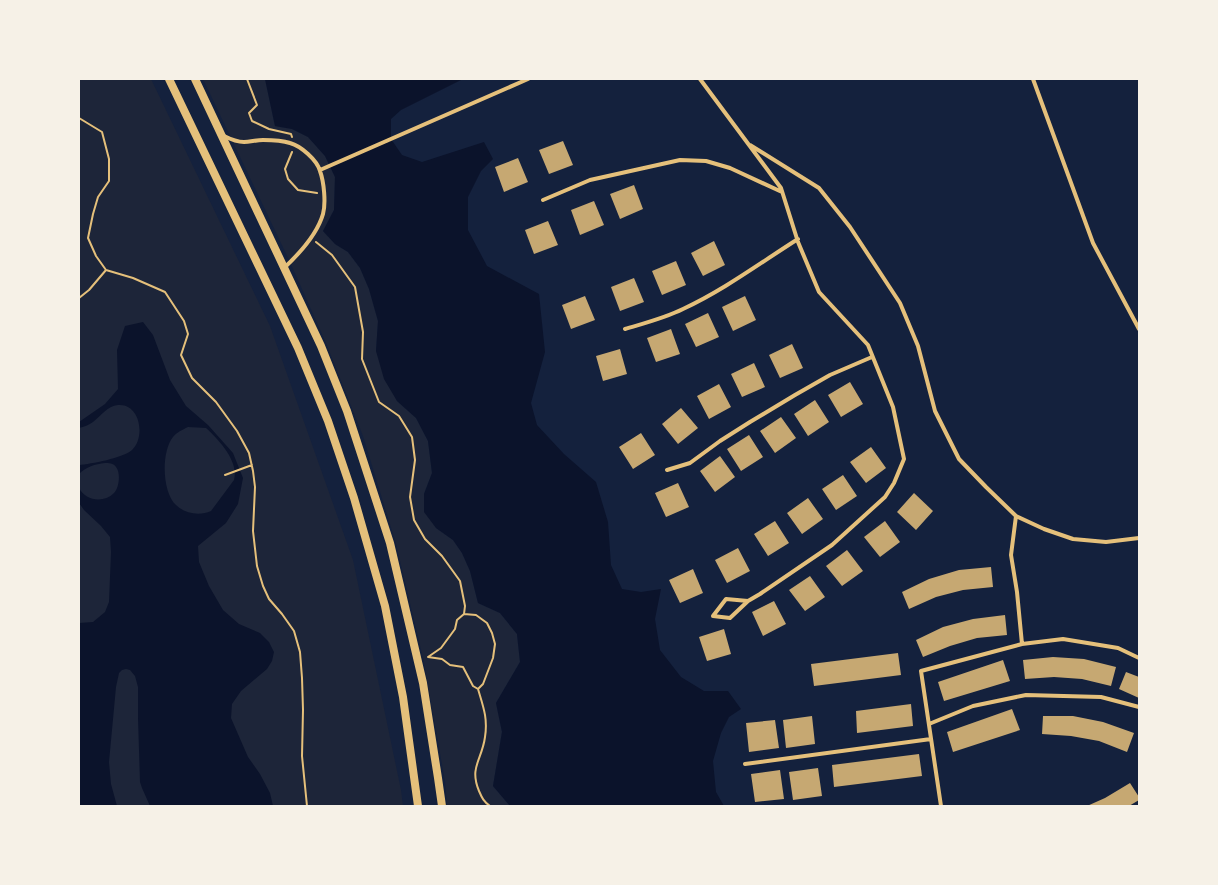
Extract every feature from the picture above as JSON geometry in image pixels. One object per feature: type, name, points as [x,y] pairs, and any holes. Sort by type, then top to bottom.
[{"type":"highway","points":[[169,79],[298,348],[328,421],[354,498],[385,606],[403,697],[418,806]]},
{"type":"highway","points":[[195,79],[321,346],[347,411],[390,543],[422,683],[442,806]]},
{"type":"street","points":[[320,170],[528,79]]},
{"type":"street","points":[[700,79],[781,188],[798,239],[819,292],[868,345],[893,407],[904,459],[894,483],[885,497],[832,545],[748,601],[730,618],[713,616],[726,599],[748,601]]},
{"type":"street","points":[[1033,79],[1093,243],[1139,329]]},
{"type":"street","points":[[221,135],[233,140],[244,142],[276,140],[291,143],[301,148],[314,161],[320,170],[324,196],[323,214],[311,237],[284,268]]},
{"type":"street","points":[[748,144],[819,188],[850,227],[900,303],[918,346],[935,411],[959,459],[1016,516],[1044,530],[1073,539],[1106,542],[1139,538]]},
{"type":"street","points":[[543,200],[590,180],[680,160],[706,161],[730,168],[782,192]]},
{"type":"street","points":[[625,329],[655,320],[689,306],[723,288],[798,239]]},
{"type":"street","points":[[667,470],[690,463],[720,441],[795,395],[830,375],[872,356]]},
{"type":"street","points":[[1016,516],[1011,555],[1017,592],[1022,644]]},
{"type":"street","points":[[941,806],[921,671],[1022,644],[1062,639],[1118,648],[1139,658]]},
{"type":"street","points":[[929,724],[973,706],[1026,695],[1102,697],[1139,707]]},
{"type":"street","points":[[745,764],[931,739]]},
{"type":"path","points":[[79,118],[102,132],[109,159],[109,180],[98,197],[88,238],[96,256],[106,270],[133,278],[164,292],[184,321],[188,334],[181,355],[192,378],[216,402],[237,431],[252,465],[255,487],[253,531],[257,566],[269,599],[294,631],[300,652],[303,710],[302,756],[307,806]]},
{"type":"path","points":[[311,237],[332,255],[354,287],[363,332],[362,359],[379,402],[399,416],[412,437],[415,460],[410,497],[414,520],[425,539],[442,556],[460,581],[465,606],[464,614],[457,620],[455,629],[441,648],[428,657],[442,659],[450,665],[463,667],[473,686],[478,689],[486,714],[485,738],[475,770],[475,781],[484,802],[490,806]]},
{"type":"path","points":[[79,298],[89,290],[106,270]]},
{"type":"path","points":[[225,475],[252,465]]},
{"type":"path","points":[[464,614],[476,615],[487,623],[495,644],[494,658],[483,684],[478,689]]},
{"type":"shaded area","points":[[79,79],[151,79],[270,326],[353,560],[401,790],[403,806],[79,806]]},
{"type":"shaded area","points":[[203,79],[265,79],[275,126],[292,129],[308,137],[325,156],[335,177],[334,210],[323,231],[335,244],[348,252],[360,268],[369,289],[378,321],[376,351],[397,401],[416,418],[428,441],[432,473],[424,494],[436,528],[453,540],[462,553],[470,571],[478,603],[500,613],[517,634],[520,662],[496,703],[502,732],[493,786],[510,806],[447,806],[445,781],[423,658],[396,544],[363,436],[326,343],[290,262]]},
{"type":"shaded area","points":[[265,79],[463,79],[401,110],[391,119],[391,139],[402,155],[422,162],[484,142],[493,159],[481,171],[468,197],[468,230],[487,266],[539,294],[545,352],[531,403],[537,425],[564,454],[596,482],[608,522],[611,565],[622,589],[641,592],[661,589],[655,619],[660,650],[681,677],[704,691],[728,691],[741,709],[729,717],[721,733],[713,761],[716,792],[724,806],[510,806],[493,786],[502,732],[496,703],[520,662],[517,634],[500,613],[478,603],[470,571],[462,553],[453,540],[436,528],[424,512],[424,494],[432,473],[428,441],[416,418],[397,401],[384,379],[376,351],[378,321],[369,289],[360,268],[348,252],[335,244],[323,231],[334,210],[335,177],[325,156],[308,137],[292,129],[275,126]]},
{"type":"shaded area","points":[[143,322],[153,335],[170,380],[186,406],[208,425],[233,453],[243,478],[238,504],[226,523],[198,546],[199,562],[209,586],[223,610],[239,624],[260,633],[269,642],[274,652],[272,661],[267,669],[241,691],[232,704],[231,718],[248,757],[260,774],[270,793],[273,806],[150,806],[140,782],[138,687],[135,676],[130,670],[126,669],[119,673],[116,687],[109,762],[111,784],[117,806],[79,806],[79,623],[93,622],[105,612],[109,602],[111,552],[110,537],[79,503],[79,488],[90,498],[105,499],[116,491],[119,477],[118,470],[111,464],[105,463],[94,465],[85,469],[79,474],[79,465],[107,460],[128,453],[136,444],[140,430],[136,415],[131,409],[118,405],[111,407],[90,424],[79,428],[79,422],[105,404],[118,389],[117,350],[125,326]],"holes":[[[188,427],[206,428],[227,451],[234,466],[235,473],[234,480],[211,511],[197,514],[180,508],[171,499],[166,482],[166,452],[173,437],[180,431]]]},
{"type":"building","points":[[563,141],[573,165],[549,174],[539,150]]},
{"type":"building","points":[[518,158],[528,182],[504,192],[495,167]]},
{"type":"building","points":[[634,185],[643,209],[620,219],[610,194]]},
{"type":"building","points":[[594,201],[604,225],[580,235],[571,210]]},
{"type":"building","points":[[548,221],[558,245],[534,254],[525,230]]},
{"type":"building","points":[[714,241],[725,265],[703,276],[691,253]]},
{"type":"building","points":[[676,261],[686,285],[662,295],[652,271]]},
{"type":"building","points":[[634,278],[644,302],[620,311],[611,287]]},
{"type":"building","points":[[585,296],[595,320],[571,329],[562,305]]},
{"type":"building","points":[[745,296],[756,320],[733,331],[722,307]]},
{"type":"building","points":[[708,313],[719,337],[696,347],[685,324]]},
{"type":"building","points":[[671,329],[680,354],[656,362],[647,338]]},
{"type":"building","points":[[792,344],[803,368],[780,378],[769,355]]},
{"type":"building","points":[[620,349],[627,374],[603,381],[596,356]]},
{"type":"building","points":[[754,363],[765,387],[742,397],[731,374]]},
{"type":"building","points":[[850,382],[863,404],[841,417],[828,395]]},
{"type":"building","points":[[719,384],[731,407],[709,419],[697,396]]},
{"type":"building","points":[[815,400],[829,422],[808,436],[794,414]]},
{"type":"building","points":[[681,408],[698,428],[678,444],[662,424]]},
{"type":"building","points":[[781,417],[796,438],[775,453],[760,431]]},
{"type":"building","points":[[641,433],[655,455],[633,469],[619,447]]},
{"type":"building","points":[[749,435],[763,457],[741,471],[727,449]]},
{"type":"building","points":[[871,447],[886,468],[866,483],[850,462]]},
{"type":"building","points":[[720,456],[735,477],[715,492],[700,471]]},
{"type":"building","points":[[843,475],[857,496],[836,510],[822,489]]},
{"type":"building","points":[[678,483],[689,507],[666,517],[655,493]]},
{"type":"building","points":[[914,493],[933,511],[916,530],[897,512]]},
{"type":"building","points":[[808,498],[823,519],[802,534],[787,513]]},
{"type":"building","points":[[775,521],[789,543],[768,556],[754,534]]},
{"type":"building","points":[[885,521],[900,542],[880,557],[864,537]]},
{"type":"building","points":[[738,548],[750,571],[727,583],[715,560]]},
{"type":"building","points":[[847,550],[863,571],[842,586],[826,566]]},
{"type":"building","points":[[991,567],[993,587],[963,590],[936,597],[909,609],[902,592],[929,579],[959,570]]},
{"type":"building","points":[[693,569],[703,593],[680,603],[669,580]]},
{"type":"building","points":[[810,576],[825,597],[805,611],[789,590]]},
{"type":"building","points":[[774,601],[786,624],[763,636],[752,612]]},
{"type":"building","points":[[1005,615],[1007,635],[977,638],[950,646],[923,657],[916,640],[943,627],[973,619]]},
{"type":"building","points":[[724,629],[731,654],[707,661],[699,637]]},
{"type":"building","points":[[898,653],[901,675],[814,686],[811,664]]},
{"type":"building","points":[[1053,657],[1084,659],[1116,667],[1111,686],[1082,679],[1054,677],[1025,679],[1023,660]]},
{"type":"building","points":[[1003,660],[1010,681],[944,701],[938,682]]},
{"type":"building","points":[[1126,672],[1139,677],[1139,698],[1119,689]]},
{"type":"building","points":[[911,704],[913,726],[857,733],[856,711]]},
{"type":"building","points":[[1012,709],[1020,730],[953,752],[947,732]]},
{"type":"building","points":[[812,716],[815,744],[786,748],[783,720]]},
{"type":"building","points":[[1043,716],[1073,716],[1103,722],[1134,733],[1127,752],[1099,741],[1071,736],[1042,734]]},
{"type":"building","points":[[775,720],[779,748],[749,752],[746,723]]},
{"type":"building","points":[[919,754],[922,776],[834,787],[832,765]]},
{"type":"building","points":[[818,768],[822,796],[793,800],[789,772]]},
{"type":"building","points":[[780,770],[784,799],[755,802],[751,774]]},
{"type":"building","points":[[1130,783],[1139,797],[1139,800],[1129,806],[1087,806],[1105,798]]}]
